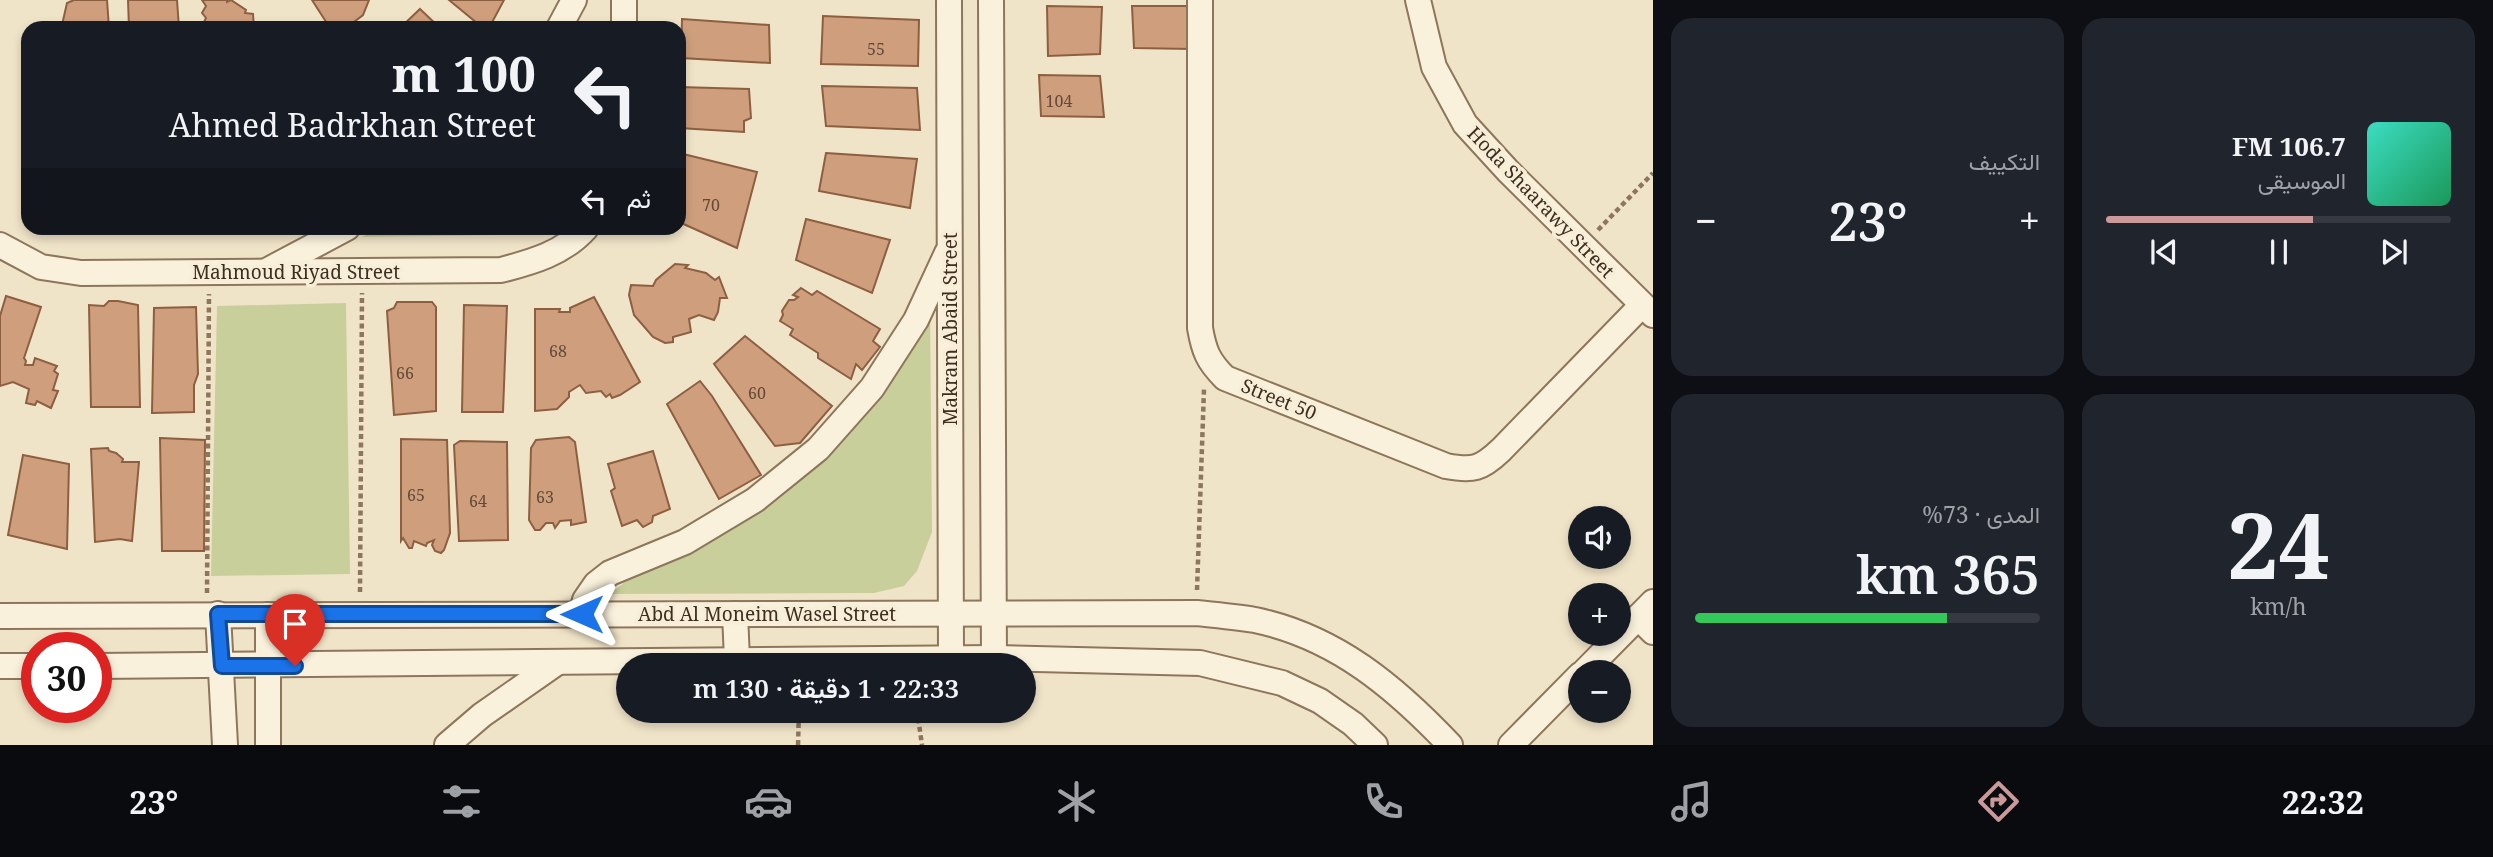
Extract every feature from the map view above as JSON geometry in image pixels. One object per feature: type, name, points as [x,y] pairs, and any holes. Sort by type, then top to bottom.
[{"type":"street","points":[[562,21],[573,0]]},
{"type":"street","points":[[624,0],[624,21]]},
{"type":"street","name":"Makram Abaid Street","points":[[948,0],[951,653]]},
{"type":"street","points":[[990,0],[994,653]]},
{"type":"street","points":[[1199,0],[1200,328],[1203,347],[1211,365]]},
{"type":"street","name":"Hoda Shaarawy Street","points":[[1418,0],[1434,67],[1465,124],[1508,172],[1648,310]]},
{"type":"street","points":[[265,272],[334,235]]},
{"type":"street","name":"Mahmoud Riyad Street","points":[[0,245],[41,267],[81,273],[501,270],[542,259],[579,235]]},
{"type":"street","points":[[582,614],[585,600],[596,584],[610,573],[685,542],[732,514],[755,500],[818,449],[872,388],[916,320],[950,246]]},
{"type":"street","name":"Street 50","points":[[1211,365],[1225,378],[1447,466],[1466,470],[1486,464],[1648,310]]},
{"type":"street","name":"Abd Al Moneim Wasel Street","points":[[0,616],[1197,613],[1256,621],[1300,634],[1342,654],[1381,679],[1450,745]]},
{"type":"street","points":[[212,614],[222,666],[225,745]]},
{"type":"street","points":[[735,614],[737,653]]},
{"type":"street","points":[[268,615],[268,745]]},
{"type":"street","points":[[1598,660],[1648,617]]},
{"type":"street","points":[[1036,659],[1200,663],[1243,672],[1282,683],[1320,701],[1353,724],[1375,745]]},
{"type":"street","points":[[112,666],[616,661]]},
{"type":"street","points":[[447,745],[482,715],[558,662]]},
{"type":"street","points":[[0,666],[21,666]]},
{"type":"street","points":[[1511,745],[1568,688]]},
{"type":"path","points":[[1583,246],[1653,173]]},
{"type":"path","points":[[360,614],[362,271]]},
{"type":"path","points":[[209,272],[212,614]]},
{"type":"path","points":[[1197,613],[1202,395],[1211,365]]},
{"type":"path","points":[[799,723],[799,745]]},
{"type":"path","points":[[919,723],[922,745]]},
{"type":"green space","points":[[366,235],[503,235],[362,237]]},
{"type":"green space","points":[[346,303],[350,574],[211,576],[217,306]]},
{"type":"green space","points":[[930,304],[932,532],[917,571],[904,586],[874,593],[608,594],[623,584],[627,570],[784,490]]},
{"type":"building","points":[[74,0],[107,0],[108,21],[63,21],[67,3]]},
{"type":"building","points":[[128,0],[177,0],[178,21],[129,21]]},
{"type":"building","points":[[202,0],[231,0],[246,10],[245,13],[253,14],[254,21],[204,21],[206,18],[202,13],[206,6]]},
{"type":"building","points":[[312,0],[369,0],[363,15],[355,21],[326,21]]},
{"type":"building","points":[[449,0],[504,0],[493,21],[474,21]]},
{"type":"building","points":[[1047,6],[1102,7],[1100,54],[1048,56]]},
{"type":"building","points":[[1132,6],[1190,6],[1191,49],[1134,48]]},
{"type":"building","points":[[420,9],[433,21],[407,21]]},
{"type":"building","points":[[823,16],[919,20],[918,66],[821,64]]},
{"type":"building","points":[[682,19],[769,25],[770,63],[686,58],[686,21]]},
{"type":"building","points":[[1039,75],[1100,76],[1104,117],[1041,116]]},
{"type":"building","points":[[822,86],[917,88],[920,130],[826,126]]},
{"type":"building","points":[[686,87],[749,89],[751,118],[744,121],[744,132],[686,128]]},
{"type":"building","points":[[826,153],[917,159],[910,208],[819,191]]},
{"type":"building","points":[[686,155],[757,172],[737,248],[686,225]]},
{"type":"building","points":[[806,219],[890,240],[872,293],[796,260]]},
{"type":"building","points":[[675,264],[688,265],[685,268],[706,273],[715,280],[719,277],[727,298],[720,298],[714,320],[699,315],[689,319],[691,332],[673,337],[673,342],[665,343],[653,337],[634,315],[629,295],[631,285],[653,286],[656,280]]},
{"type":"building","points":[[801,288],[812,295],[817,291],[880,329],[873,341],[880,347],[862,370],[856,364],[851,379],[818,358],[818,353],[790,335],[793,329],[780,321],[782,311],[789,300],[798,297],[793,295]]},
{"type":"building","points":[[6,296],[41,307],[24,358],[25,365],[33,365],[35,358],[57,366],[54,371],[58,374],[53,390],[58,391],[51,408],[37,401],[35,405],[26,403],[29,389],[13,382],[0,386],[0,316]]},
{"type":"building","points":[[594,297],[640,382],[612,398],[610,394],[606,397],[601,391],[586,393],[580,385],[569,392],[569,397],[557,409],[535,411],[535,309],[560,309],[559,312],[570,312],[570,308]]},
{"type":"building","points":[[109,301],[138,305],[140,407],[91,407],[89,305],[104,306]]},
{"type":"building","points":[[397,302],[432,302],[436,307],[436,411],[394,415],[387,311],[394,308]]},
{"type":"building","points":[[464,305],[507,306],[503,412],[462,412]]},
{"type":"building","points":[[196,307],[198,374],[194,385],[194,412],[152,413],[154,308]]},
{"type":"building","points":[[745,336],[832,406],[800,443],[775,446],[714,364]]},
{"type":"building","points":[[700,381],[761,475],[719,499],[667,404]]},
{"type":"building","points":[[569,437],[575,442],[586,522],[571,525],[571,520],[560,521],[555,528],[553,523],[546,523],[540,530],[535,530],[529,520],[531,448],[536,440]]},
{"type":"building","points":[[160,438],[205,440],[204,551],[162,551]]},
{"type":"building","points":[[401,439],[447,440],[450,533],[441,553],[435,551],[432,545],[434,540],[426,546],[414,541],[412,548],[409,548],[403,538],[401,541]]},
{"type":"building","points":[[460,441],[507,442],[508,540],[459,541],[454,445]]},
{"type":"building","points":[[108,448],[123,459],[122,462],[139,462],[132,541],[120,539],[95,542],[91,449]]},
{"type":"building","points":[[653,451],[670,509],[653,516],[652,522],[643,527],[637,520],[622,526],[611,491],[615,488],[608,464]]},
{"type":"building","points":[[23,455],[69,464],[67,549],[8,535]]},
{"type":"route","points":[[295,666],[222,666],[218,614],[582,614]]}]
